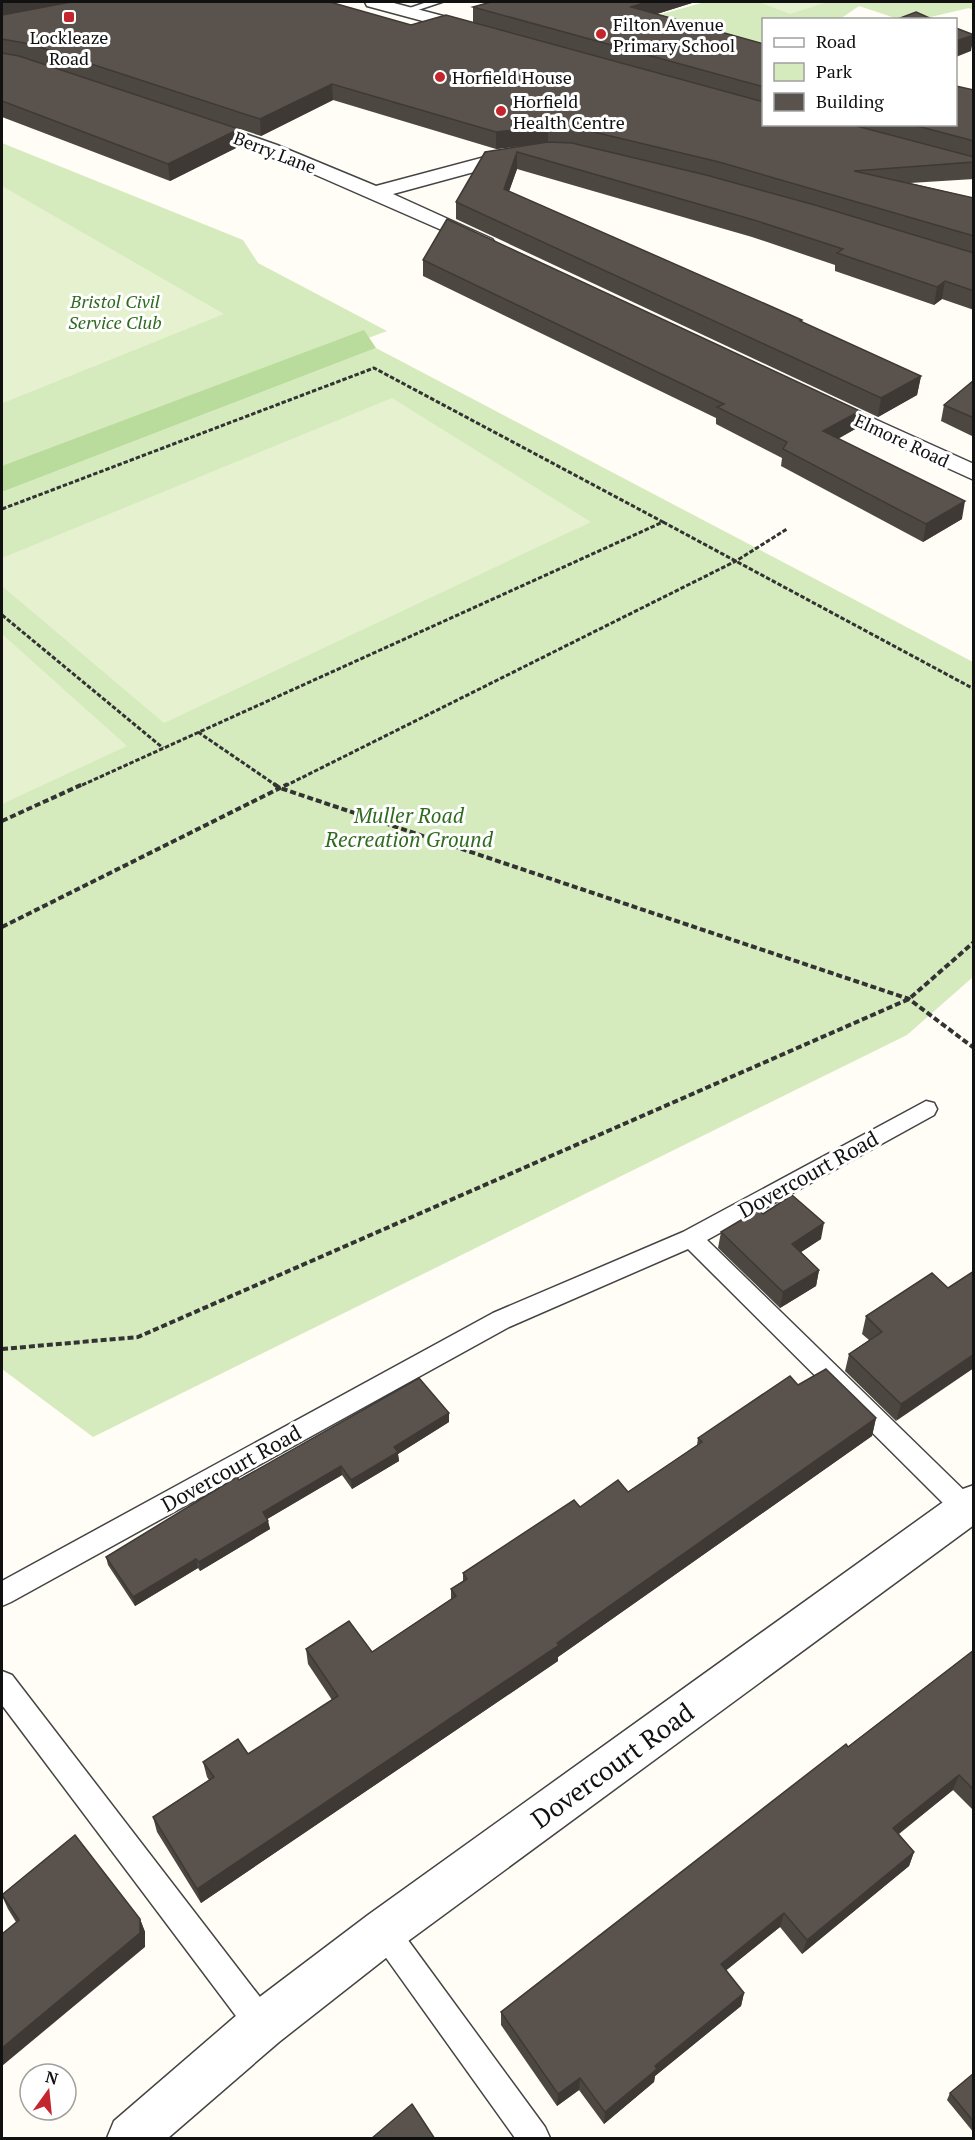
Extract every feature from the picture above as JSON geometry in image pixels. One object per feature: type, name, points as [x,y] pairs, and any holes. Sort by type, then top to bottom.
[{"type":"street","points":[[373,2],[495,36]]},
{"type":"street","name":"Berry Lane","points":[[183,119],[256,143],[375,192]]},
{"type":"street","points":[[375,192],[496,159],[540,151]]},
{"type":"street","points":[[375,192],[504,252]]},
{"type":"street","name":"Elmore Road","points":[[804,394],[974,473]]},
{"type":"street","name":"Dovercourt Road","points":[[131,2139],[262,2025],[384,1931],[969,1505]]},
{"type":"lane","points":[[406,11],[437,2]]},
{"type":"lane","name":"Dovercourt Road","points":[[2,1594],[501,1320],[691,1238],[926,1109]]},
{"type":"lane","name":"Dovercourt Road","points":[[691,1238],[969,1505]]},
{"type":"lane","points":[[2,1684],[262,2025]]},
{"type":"lane","points":[[384,1931],[534,2139]]},
{"type":"path","points":[[2,509],[374,368],[974,689]]},
{"type":"path","points":[[2,821],[663,522]]},
{"type":"path","points":[[2,927],[736,561],[787,529]]},
{"type":"path","points":[[2,615],[163,748]]},
{"type":"path","points":[[198,732],[280,788],[909,999],[974,1048]]},
{"type":"path","points":[[2,1349],[138,1337],[909,999],[974,942]]},
{"type":"green space","points":[[705,2],[973,2],[973,10],[969,8],[926,18],[895,18],[859,6],[841,18],[762,18],[762,44],[693,25],[573,39]]},
{"type":"green space","points":[[759,2],[827,2],[790,14]]},
{"type":"green space","name":"Bristol Civil Service Club","points":[[2,143],[243,240],[258,263],[387,331],[2,475]]},
{"type":"green space","points":[[2,186],[224,314],[3,403]]},
{"type":"green space","points":[[364,330],[376,348],[2,492],[2,466]]},
{"type":"green space","name":"Muller Road Recreation Ground","points":[[376,348],[973,662],[973,977],[907,1035],[93,1437],[2,1369],[2,492]]},
{"type":"green space","points":[[392,398],[591,522],[164,723],[2,586],[2,558]]},
{"type":"green space","points":[[2,634],[127,746],[2,804]]},
{"type":"building","points":[[71,2],[330,2],[411,25],[446,15],[762,101],[762,126],[857,126],[974,157],[974,162],[854,171],[974,198],[974,236],[719,162],[573,127],[548,126],[496,132],[332,84],[260,119],[30,44],[2,39],[2,15]]},
{"type":"building","points":[[491,2],[647,2],[631,7],[762,43],[762,86],[473,7]]},
{"type":"building","points":[[916,12],[930,18],[900,18]]},
{"type":"building","points":[[957,28],[974,35],[957,41]]},
{"type":"building","points":[[2,53],[19,56],[239,129],[168,164],[2,101]]},
{"type":"building","points":[[957,86],[974,90],[974,141],[918,126],[957,126]]},
{"type":"building","points":[[548,142],[572,143],[706,175],[974,253],[974,291],[945,281],[937,287],[837,253],[843,249],[754,220],[517,152],[504,189],[802,320],[800,321],[921,376],[881,398],[456,202],[485,152]]},
{"type":"building","points":[[447,219],[860,411],[823,431],[965,501],[926,524],[783,449],[787,442],[717,407],[724,404],[423,260]]},
{"type":"building","points":[[974,380],[974,418],[944,405]]},
{"type":"building","points":[[792,1195],[824,1223],[792,1244],[819,1270],[783,1292],[721,1232],[758,1210],[763,1214]]},
{"type":"building","points":[[974,1271],[974,1354],[901,1404],[849,1354],[882,1332],[866,1316],[932,1273],[948,1288]]},
{"type":"building","points":[[826,1369],[876,1418],[557,1643],[559,1645],[197,1889],[153,1817],[214,1777],[203,1762],[238,1739],[248,1754],[338,1696],[306,1649],[349,1621],[372,1652],[456,1596],[451,1589],[467,1579],[463,1573],[574,1500],[580,1507],[618,1480],[628,1492],[702,1442],[698,1438],[790,1376],[798,1385]]},
{"type":"building","points":[[419,1378],[449,1413],[394,1447],[398,1452],[351,1480],[341,1466],[263,1512],[268,1521],[199,1562],[196,1559],[133,1597],[106,1557],[237,1477],[239,1480]]},
{"type":"building","points":[[974,1650],[974,1790],[959,1775],[893,1828],[914,1852],[807,1940],[784,1913],[721,1964],[744,1993],[655,2066],[657,2069],[605,2112],[580,2078],[558,2094],[501,2012],[846,1744],[848,1747]]},
{"type":"building","points":[[75,1835],[140,1919],[140,1933],[2,2048],[2,1934],[19,1920],[2,1895]]},
{"type":"building","points":[[974,2073],[974,2122],[950,2093]]},
{"type":"building","points":[[412,2104],[435,2139],[371,2139]]},
{"type":"place","name":"Lockleaze Road","points":[[69,17]]},
{"type":"place","name":"Filton Avenue Primary School","points":[[601,34]]},
{"type":"place","name":"Horfield House","points":[[440,77]]},
{"type":"place","name":"Horfield Health Centre","points":[[501,111]]}]
